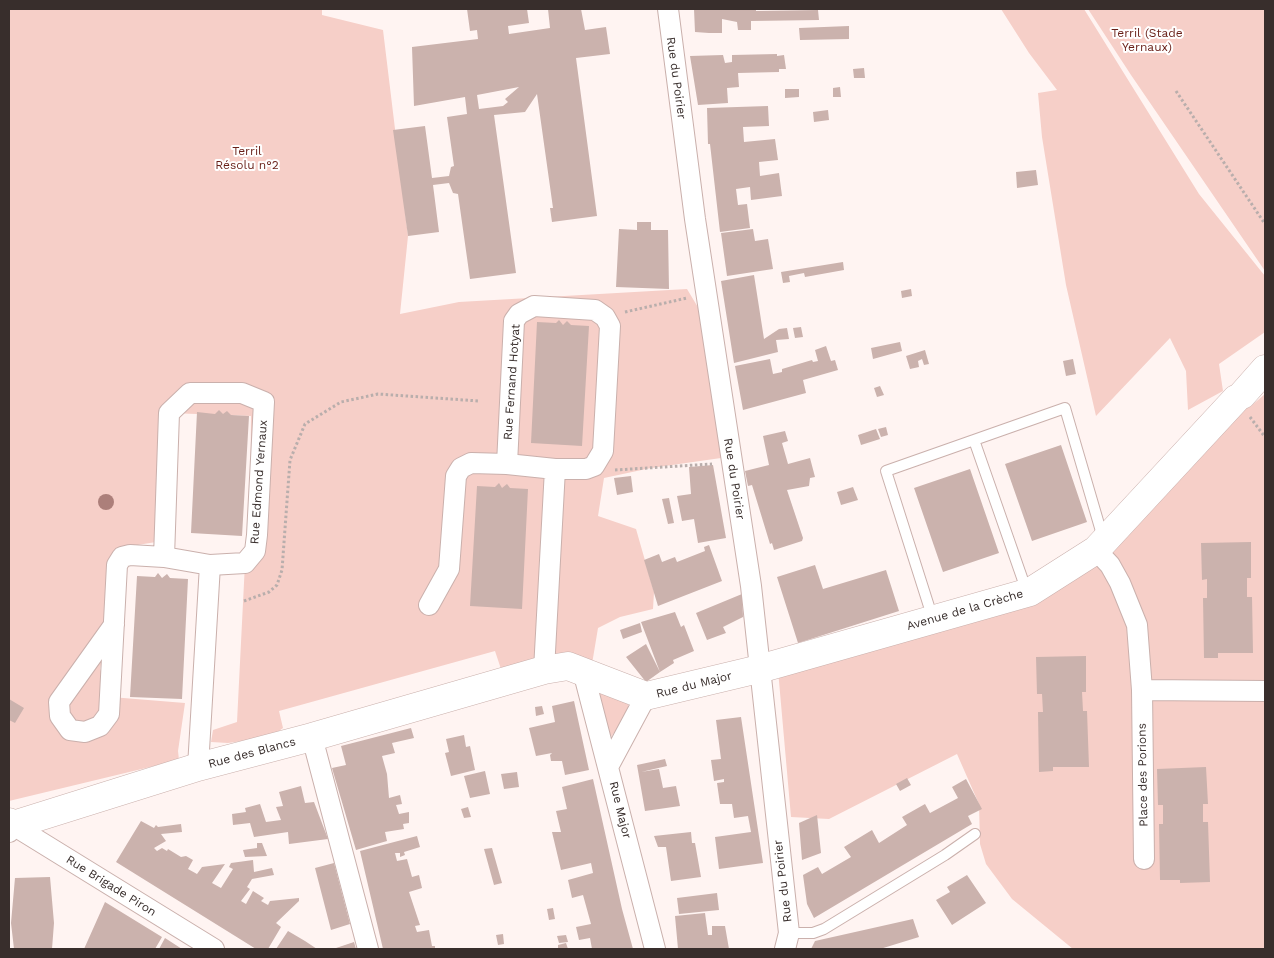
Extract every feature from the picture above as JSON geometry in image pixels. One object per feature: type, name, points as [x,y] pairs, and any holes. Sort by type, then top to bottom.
[{"type":"street","name":"Rue du Poirier","points":[[668,9],[700,256],[751,586],[787,941]]},
{"type":"street","name":"Rue Fernand Hotyat","points":[[507,464],[514,321],[518,314],[534,306],[595,310],[605,317]]},
{"type":"street","points":[[429,605],[449,569],[456,476],[461,468],[471,463],[507,464],[555,469],[586,469],[594,466],[603,451],[610,326],[605,317]]},
{"type":"street","name":"Avenue de la Crèche","points":[[759,669],[1027,592],[1100,546],[1265,369]]},
{"type":"street","name":"Rue Edmond Yernaux","points":[[114,625],[59,702],[60,716],[70,730],[85,732],[100,726],[109,714],[118,565],[122,557],[164,557],[210,565],[245,563],[255,551],[264,402],[242,393],[190,393],[169,414],[164,557]]},
{"type":"street","points":[[544,670],[555,469]]},
{"type":"street","name":"Place des Porions","points":[[1100,546],[1130,604],[1137,625],[1142,690],[1144,859]]},
{"type":"street","points":[[198,767],[210,565]]},
{"type":"street","points":[[312,737],[544,670],[568,666],[646,696]]},
{"type":"street","name":"Rue du Major","points":[[609,764],[646,696],[759,669]]},
{"type":"street","name":"Rue Major","points":[[583,671],[609,764],[655,949]]},
{"type":"street","points":[[1142,690],[1265,691]]},
{"type":"street","name":"Rue des Blancs","points":[[10,826],[198,767],[312,737],[368,949]]},
{"type":"street","name":"Rue Brigade Piron","points":[[10,826],[214,949]]},
{"type":"lane","points":[[933,619],[886,471],[1065,408],[1100,546]]},
{"type":"lane","points":[[974,440],[1027,592]]},
{"type":"lane","points":[[787,941],[824,929],[928,866],[975,834]]},
{"type":"path","points":[[1176,91],[1265,224]]},
{"type":"path","points":[[605,317],[687,298]]},
{"type":"path","points":[[244,601],[269,592],[277,585],[282,570],[290,460],[305,424],[341,402],[378,394],[478,401]]},
{"type":"path","points":[[614,470],[712,464]]},
{"type":"green space","name":"Terril Résolu n°2","points":[[9,9],[322,9],[322,15],[383,30],[408,236],[400,314],[459,302],[687,289],[702,314],[721,458],[651,468],[604,478],[598,516],[636,529],[654,592],[653,609],[620,617],[598,628],[592,664],[502,672],[495,651],[279,711],[283,728],[271,737],[228,743],[211,742],[213,730],[237,722],[245,563],[250,545],[251,416],[169,413],[156,542],[131,546],[107,634],[100,669],[111,697],[185,703],[178,751],[179,760],[9,801]]},
{"type":"green space","points":[[1001,9],[1084,9],[1199,194],[1265,276],[1265,332],[1219,364],[1223,391],[1188,410],[1186,371],[1170,338],[1096,416],[1066,285],[1042,137],[1038,93],[1057,90],[1029,53]]},
{"type":"green space","name":"Terril (Stade Yernaux)","points":[[1088,9],[1265,9],[1265,271],[1131,75]]},
{"type":"green space","points":[[1265,394],[1265,949],[1073,949],[1012,899],[986,864],[980,844],[979,804],[957,754],[829,819],[791,817],[778,670],[1074,572],[1248,403],[1251,406]]},
{"type":"green space","points":[[587,686],[628,694],[628,716],[604,745]]},
{"type":"building","points":[[467,9],[527,9],[529,23],[508,26],[509,34],[550,28],[548,9],[581,9],[585,30],[606,27],[610,54],[576,58],[597,216],[552,222],[550,208],[553,208],[537,94],[525,112],[494,115],[516,273],[470,279],[458,194],[453,193],[449,183],[433,185],[439,232],[408,236],[393,130],[425,126],[432,178],[449,176],[451,167],[454,166],[447,117],[467,114],[465,97],[414,106],[412,47],[478,39],[477,30],[470,31]],"holes":[[[519,87],[505,99],[508,102],[503,106],[479,109],[477,95]]]},
{"type":"building","points":[[694,9],[818,10],[819,20],[751,21],[751,30],[738,30],[737,22],[722,19],[722,33],[695,32]]},
{"type":"building","points":[[849,26],[849,39],[800,40],[799,28]]},
{"type":"building","points":[[777,54],[777,56],[784,55],[786,69],[779,69],[779,72],[738,73],[739,87],[727,88],[728,103],[698,105],[690,56],[723,55],[725,63],[732,62],[732,55]]},
{"type":"building","points":[[864,68],[865,78],[854,78],[853,69]]},
{"type":"building","points":[[840,87],[841,97],[833,97],[833,88]]},
{"type":"building","points":[[785,89],[799,89],[799,97],[785,98]]},
{"type":"building","points":[[768,106],[769,126],[743,127],[744,142],[775,139],[778,160],[759,162],[760,176],[779,173],[782,196],[751,200],[750,187],[736,189],[738,205],[747,204],[750,228],[720,232],[710,144],[708,144],[707,108]]},
{"type":"building","points":[[828,110],[829,120],[814,122],[813,112]]},
{"type":"building","points":[[1036,170],[1038,185],[1017,188],[1016,172]]},
{"type":"building","points":[[637,222],[651,222],[651,230],[668,230],[669,289],[616,287],[619,229],[637,230]]},
{"type":"building","points":[[753,229],[755,241],[768,239],[773,269],[727,276],[721,233]]},
{"type":"building","points":[[843,262],[844,270],[805,277],[804,273],[789,276],[790,282],[783,283],[781,272]]},
{"type":"building","points":[[754,275],[764,339],[779,329],[787,328],[789,339],[776,340],[778,352],[734,363],[721,281]]},
{"type":"building","points":[[911,289],[912,296],[902,298],[901,291]]},
{"type":"building","points":[[559,320],[563,325],[567,321],[571,325],[589,326],[582,446],[531,443],[537,322],[556,323]]},
{"type":"building","points":[[801,327],[803,337],[795,338],[793,328]]},
{"type":"building","points":[[900,342],[902,351],[873,359],[871,348]]},
{"type":"building","points":[[826,346],[831,361],[835,360],[838,370],[803,380],[806,393],[743,410],[735,366],[770,359],[773,374],[782,372],[782,369],[812,360],[813,362],[818,361],[815,350]]},
{"type":"building","points":[[925,350],[929,364],[924,365],[922,359],[918,361],[919,367],[910,369],[906,356]]},
{"type":"building","points":[[1073,359],[1076,374],[1066,376],[1063,361]]},
{"type":"building","points":[[880,386],[884,395],[877,397],[874,388]]},
{"type":"building","points":[[219,410],[223,414],[227,411],[231,415],[249,416],[242,536],[191,533],[197,412],[215,414]]},
{"type":"building","points":[[886,427],[888,435],[881,437],[878,429]]},
{"type":"building","points":[[876,429],[880,439],[861,445],[858,435]]},
{"type":"building","points":[[785,431],[788,441],[782,443],[788,464],[810,458],[815,477],[810,478],[809,486],[787,490],[803,538],[802,541],[774,550],[772,543],[770,544],[752,485],[748,486],[745,471],[769,465],[763,436]]},
{"type":"building","points":[[1061,445],[1087,522],[1032,541],[1005,464]]},
{"type":"building","points":[[713,465],[726,538],[698,543],[694,519],[682,521],[677,496],[691,494],[689,467]]},
{"type":"building","points":[[970,469],[999,553],[943,572],[914,488]]},
{"type":"building","points":[[631,476],[633,492],[617,495],[614,478]]},
{"type":"building","points":[[499,483],[502,488],[507,484],[510,488],[528,489],[522,609],[470,606],[477,486],[495,487]]},
{"type":"building","points":[[853,487],[858,500],[841,505],[837,492]]},
{"type":"building","points":[[669,498],[674,523],[668,524],[662,499]]},
{"type":"building","points":[[1251,542],[1251,578],[1247,578],[1247,597],[1252,597],[1253,653],[1218,653],[1218,658],[1204,658],[1203,598],[1207,598],[1207,579],[1202,580],[1201,543]]},
{"type":"building","points":[[709,545],[722,581],[658,606],[644,560],[659,554],[662,562],[675,557],[677,562],[705,551],[704,547]]},
{"type":"building","points":[[815,565],[823,589],[886,570],[899,611],[798,643],[777,577]]},
{"type":"building","points":[[158,573],[162,578],[167,574],[170,578],[188,579],[182,699],[130,697],[137,576],[155,577]]},
{"type":"building","points":[[742,594],[743,617],[723,627],[726,633],[707,640],[696,613]]},
{"type":"building","points":[[675,612],[681,627],[684,625],[694,651],[673,660],[674,663],[660,672],[641,622]]},
{"type":"building","points":[[640,623],[642,632],[623,639],[620,630]]},
{"type":"building","points":[[646,644],[660,672],[646,682],[626,657]]},
{"type":"building","points":[[1086,656],[1086,692],[1082,692],[1083,711],[1087,711],[1089,767],[1053,767],[1053,771],[1039,772],[1038,712],[1043,712],[1042,694],[1037,694],[1036,657]]},
{"type":"building","points":[[9,699],[24,708],[15,723],[9,720]]},
{"type":"building","points":[[574,701],[589,770],[565,775],[562,761],[551,761],[550,755],[552,753],[536,756],[529,728],[555,722],[552,706]]},
{"type":"building","points":[[542,706],[544,714],[536,716],[535,707]]},
{"type":"building","points":[[741,717],[763,863],[719,869],[715,837],[751,832],[748,816],[734,818],[732,804],[720,804],[717,783],[724,782],[724,779],[714,781],[711,760],[721,759],[716,720]]},
{"type":"building","points":[[411,728],[414,738],[392,743],[395,753],[382,756],[387,774],[389,798],[400,795],[402,804],[396,805],[399,814],[409,812],[409,823],[403,824],[404,829],[385,832],[387,841],[356,850],[332,768],[346,765],[341,746]]},
{"type":"building","points":[[464,735],[466,747],[470,746],[475,770],[451,776],[445,753],[449,752],[446,739]]},
{"type":"building","points":[[665,759],[667,766],[641,772],[659,769],[663,788],[676,786],[680,806],[645,811],[637,765]]},
{"type":"building","points":[[1206,767],[1208,804],[1203,804],[1203,822],[1208,822],[1210,882],[1180,883],[1180,880],[1160,880],[1159,824],[1163,824],[1163,805],[1158,805],[1157,769]]},
{"type":"building","points":[[485,771],[490,794],[470,798],[464,776]]},
{"type":"building","points":[[517,772],[519,787],[504,789],[501,774]]},
{"type":"building","points":[[907,778],[911,785],[900,791],[896,784]]},
{"type":"building","points":[[593,779],[622,909],[633,949],[592,949],[590,938],[579,940],[576,927],[591,924],[583,895],[572,898],[568,880],[593,873],[591,863],[561,870],[552,832],[561,832],[556,811],[567,809],[562,787]]},
{"type":"building","points":[[966,779],[982,809],[968,816],[972,824],[814,918],[807,904],[803,875],[818,867],[822,874],[851,857],[844,847],[872,830],[879,843],[907,825],[902,817],[925,804],[930,813],[958,798],[952,787]]},
{"type":"building","points":[[301,786],[305,803],[314,802],[328,839],[289,844],[288,832],[254,837],[250,823],[233,825],[232,814],[246,812],[245,808],[260,804],[266,822],[281,820],[276,807],[283,806],[279,792]]},
{"type":"building","points":[[468,807],[471,817],[464,818],[461,809]]},
{"type":"building","points":[[817,815],[821,853],[802,860],[799,823]]},
{"type":"building","points":[[141,821],[154,828],[156,825],[158,827],[181,824],[182,832],[161,834],[166,841],[154,848],[157,851],[162,848],[167,851],[168,849],[181,857],[186,856],[193,860],[188,869],[197,874],[202,867],[225,864],[212,883],[221,888],[233,869],[229,867],[231,863],[253,860],[254,872],[272,868],[274,875],[252,879],[247,887],[250,889],[241,901],[246,904],[253,891],[264,898],[261,901],[268,905],[270,901],[299,898],[299,901],[276,923],[281,927],[268,949],[256,949],[116,862]]},
{"type":"building","points":[[691,832],[692,843],[695,843],[701,877],[671,881],[666,847],[658,847],[654,836]]},
{"type":"building","points":[[417,836],[420,847],[404,852],[405,855],[400,857],[400,853],[395,853],[397,861],[407,859],[412,877],[419,875],[422,888],[409,892],[420,925],[415,926],[417,932],[429,930],[432,946],[435,946],[435,949],[383,949],[360,851]]},
{"type":"building","points":[[257,843],[262,843],[267,856],[245,857],[243,850],[257,848]]},
{"type":"building","points":[[492,848],[502,883],[494,885],[484,849]]},
{"type":"building","points":[[334,863],[350,924],[331,930],[315,868]]},
{"type":"building","points":[[967,875],[986,903],[952,925],[936,900],[950,892],[947,887]]},
{"type":"building","points":[[50,877],[54,923],[52,949],[14,949],[11,923],[15,878]]},
{"type":"building","points":[[717,893],[719,910],[679,914],[677,898]]},
{"type":"building","points":[[105,902],[162,937],[155,949],[84,949]]},
{"type":"building","points":[[553,908],[555,919],[549,920],[547,909]]},
{"type":"building","points":[[705,913],[708,935],[712,935],[712,926],[725,926],[729,949],[678,949],[675,916]]},
{"type":"building","points":[[913,919],[919,937],[880,949],[811,949],[815,941]]},
{"type":"building","points":[[288,931],[305,941],[317,949],[276,949]]},
{"type":"building","points":[[503,934],[504,944],[498,945],[496,935]]},
{"type":"building","points":[[566,935],[568,942],[559,943],[557,936]]},
{"type":"building","points":[[165,938],[182,949],[159,949]]},
{"type":"building","points":[[354,942],[356,949],[333,949]]},
{"type":"building","points":[[566,943],[568,949],[558,949],[558,945]]}]
